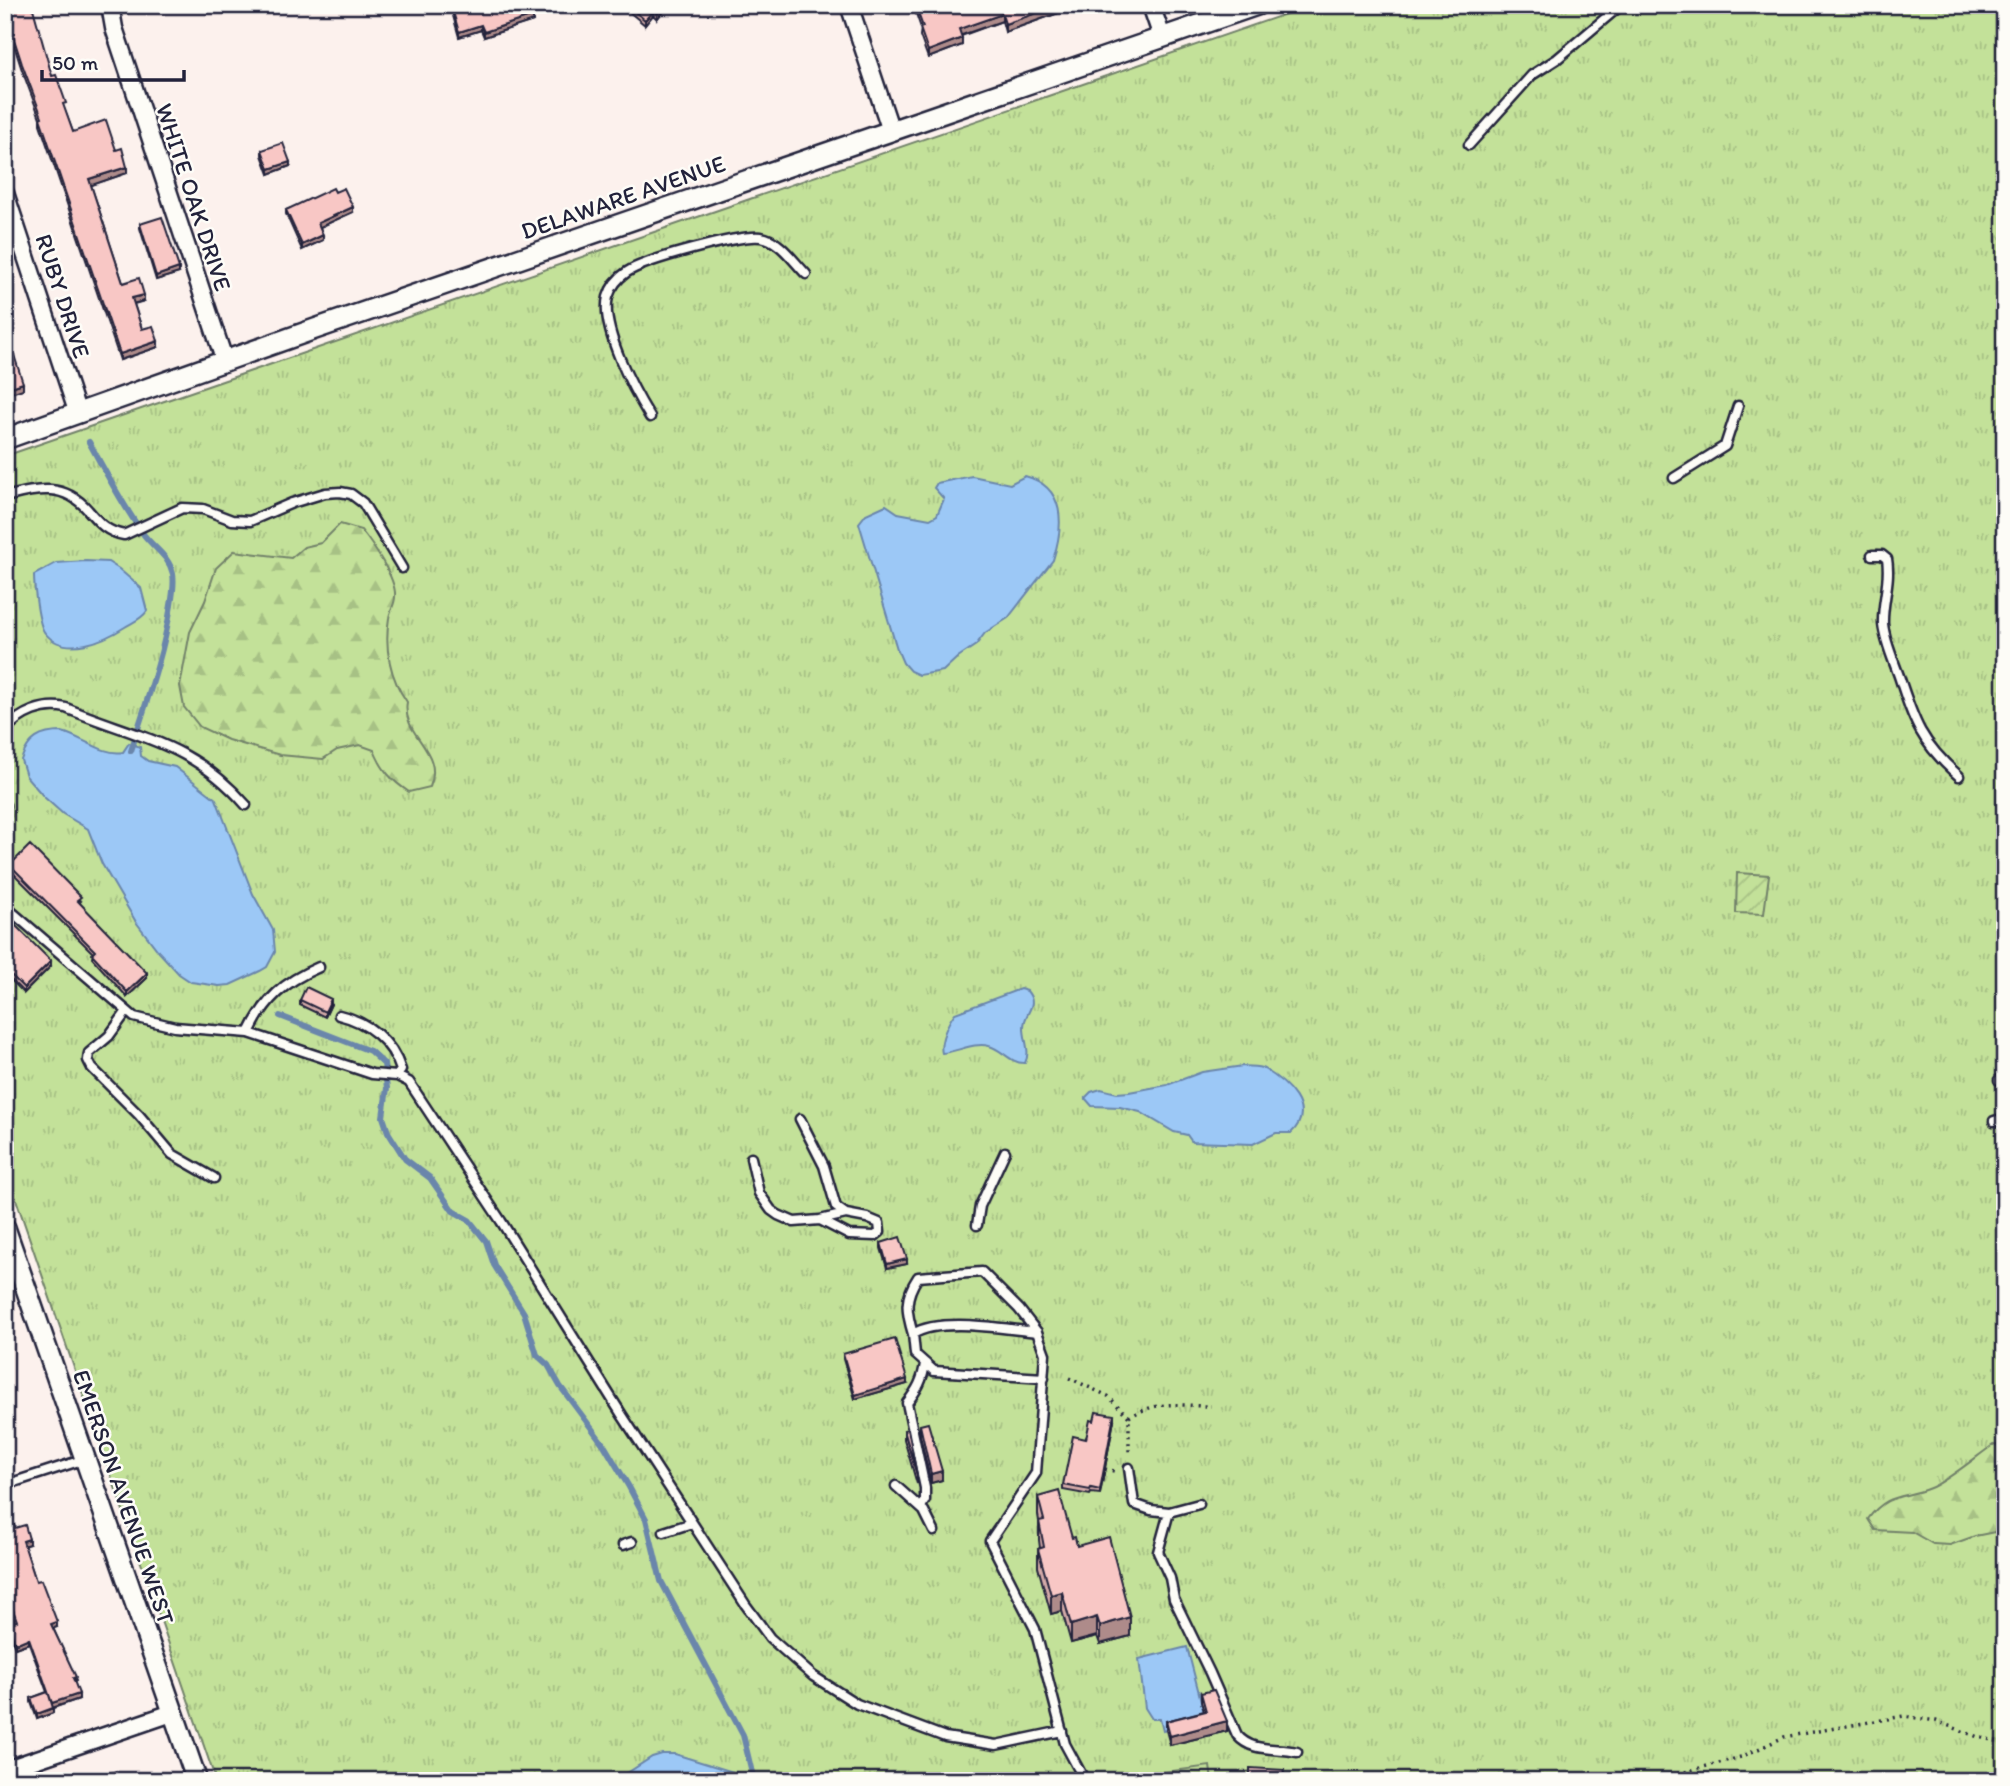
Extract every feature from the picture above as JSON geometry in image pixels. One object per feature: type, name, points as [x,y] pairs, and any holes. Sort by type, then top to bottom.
[{"type":"street","name":"WHITE OAK DRIVE","points":[[110,5],[114,28],[225,362]]},
{"type":"street","points":[[849,5],[891,131]]},
{"type":"street","points":[[1151,5],[1162,37]]},
{"type":"street","name":"DELAWARE AVENUE","points":[[5,439],[315,329],[1257,5]]},
{"type":"street","name":"RUBY DRIVE","points":[[5,193],[78,414]]},
{"type":"street","name":"EMERSON AVENUE WEST","points":[[5,1228],[197,1781]]},
{"type":"street","points":[[5,1770],[172,1713]]},
{"type":"lane","points":[[1469,145],[1532,75],[1557,59],[1621,5]]},
{"type":"lane","points":[[650,417],[624,368],[606,314],[608,297],[615,282],[628,271],[646,264],[741,237],[762,237],[777,244],[806,274]]},
{"type":"lane","points":[[1674,478],[1726,446],[1738,406]]},
{"type":"lane","points":[[5,497],[52,489],[68,493],[106,529],[124,535],[182,509],[203,509],[232,520],[250,521],[325,493],[351,494],[363,503],[402,568]]},
{"type":"lane","points":[[1872,555],[1882,555],[1886,559],[1888,580],[1884,628],[1907,705],[1929,748],[1959,776]]},
{"type":"lane","points":[[5,730],[24,714],[53,705],[170,746],[202,763],[225,781],[246,805]]},
{"type":"lane","points":[[5,806],[5,817]]},
{"type":"lane","points":[[5,906],[134,1017],[175,1027],[249,1033],[372,1074],[397,1076],[409,1082],[692,1523],[770,1638],[813,1676],[857,1704],[946,1737],[996,1745],[1062,1731]]},
{"type":"lane","points":[[249,1033],[262,1008],[275,993],[320,967]]},
{"type":"lane","points":[[127,1012],[109,1036],[89,1053],[88,1060],[92,1068],[139,1115],[172,1154],[214,1178]]},
{"type":"lane","points":[[339,1015],[353,1018],[390,1046],[397,1056],[401,1070],[397,1076]]},
{"type":"lane","points":[[1994,1121],[2005,1118]]},
{"type":"lane","points":[[800,1119],[824,1166],[833,1201],[840,1212],[879,1223],[880,1233],[875,1236],[849,1235],[820,1220]]},
{"type":"lane","points":[[977,1225],[979,1206],[1005,1152]]},
{"type":"lane","points":[[751,1158],[759,1193],[771,1210],[794,1222],[846,1214]]},
{"type":"lane","points":[[1044,1378],[934,1371],[915,1354],[913,1334],[906,1312],[910,1289],[918,1277],[982,1272],[1019,1309],[1037,1332],[1045,1354],[1044,1378],[1036,1473],[990,1541],[1035,1629],[1065,1744],[1085,1781]]},
{"type":"lane","points":[[913,1334],[924,1327],[945,1325],[1037,1332]]},
{"type":"lane","points":[[921,1507],[925,1500],[925,1488],[907,1403],[918,1389],[925,1363]]},
{"type":"lane","points":[[5,1485],[85,1459]]},
{"type":"lane","points":[[1129,1468],[1134,1504],[1169,1512],[1199,1504]]},
{"type":"lane","points":[[897,1486],[921,1507],[934,1531]]},
{"type":"lane","points":[[1169,1512],[1158,1552],[1170,1578],[1174,1599],[1237,1735],[1242,1742],[1253,1747],[1297,1752]]},
{"type":"lane","points":[[664,1532],[692,1523]]},
{"type":"path","points":[[1069,1378],[1108,1396],[1129,1417],[1129,1468],[1122,1472],[1105,1469]]},
{"type":"path","points":[[1129,1417],[1146,1408],[1168,1403],[1211,1406]]},
{"type":"path","points":[[1651,1781],[1741,1757],[1784,1737],[1904,1716],[1936,1721],[1978,1737],[2005,1743]]},
{"type":"green space","points":[[1312,5],[2005,5],[2005,1781],[216,1781],[5,1167],[5,456]]},
{"type":"green space","points":[[340,524],[361,530],[383,562],[392,581],[395,597],[388,629],[390,662],[396,683],[407,702],[410,724],[432,763],[430,787],[409,792],[388,774],[374,750],[360,745],[337,750],[323,759],[280,755],[228,740],[200,727],[184,707],[180,686],[190,632],[205,601],[216,568],[234,551],[291,558],[304,547],[321,543]]},
{"type":"green space","points":[[1737,873],[1769,875],[1764,914],[1736,913]]},
{"type":"green space","points":[[1993,1445],[2005,1446],[2005,1530],[1975,1536],[1950,1545],[1933,1544],[1912,1532],[1875,1530],[1868,1519],[1882,1504],[1937,1485]]},
{"type":"green space","points":[[1210,1766],[1212,1781],[1143,1781],[1142,1775]]},
{"type":"water","points":[[972,476],[1010,484],[1025,476],[1048,489],[1055,498],[1060,521],[1057,547],[1053,560],[1008,618],[985,633],[976,645],[943,671],[919,675],[910,671],[903,663],[897,649],[859,523],[866,514],[886,505],[898,513],[930,519],[937,515],[944,499],[934,488],[937,483]]},
{"type":"water","points":[[108,562],[119,569],[141,588],[147,611],[107,637],[74,646],[63,644],[45,633],[40,622],[34,575],[56,563]]},
{"type":"water","points":[[62,732],[108,751],[123,752],[129,743],[140,747],[141,756],[148,761],[175,767],[216,799],[253,894],[273,930],[275,952],[267,967],[230,985],[219,986],[191,982],[179,974],[159,952],[136,922],[102,864],[88,829],[63,814],[26,776],[21,760],[31,742],[47,733]]},
{"type":"water","points":[[1020,989],[1027,991],[1032,1001],[1024,1023],[1027,1050],[1025,1063],[1015,1061],[994,1048],[983,1045],[942,1053],[945,1032],[955,1013]]},
{"type":"water","points":[[1243,1066],[1264,1069],[1281,1081],[1296,1097],[1301,1115],[1291,1133],[1276,1133],[1253,1144],[1192,1142],[1187,1135],[1174,1132],[1140,1112],[1120,1107],[1092,1106],[1085,1098],[1091,1092],[1101,1089],[1117,1093],[1129,1092],[1167,1085],[1202,1072]]},
{"type":"water","points":[[1187,1647],[1206,1720],[1163,1731],[1160,1719],[1152,1719],[1145,1708],[1139,1659]]},
{"type":"water","points":[[675,1754],[733,1772],[779,1781],[615,1781],[652,1757]]},
{"type":"building","points":[[5,5],[32,5],[52,76],[56,75],[73,132],[106,120],[116,150],[122,148],[127,167],[89,179],[123,283],[139,278],[144,295],[132,298],[142,329],[153,326],[158,341],[120,354],[22,64]]},
{"type":"building","points":[[451,5],[530,5],[533,16],[484,32],[481,25],[459,32]]},
{"type":"building","points":[[627,5],[664,5],[657,14],[653,11],[645,20]]},
{"type":"building","points":[[915,5],[1059,5],[1005,24],[1002,14],[959,29],[962,38],[928,51]]},
{"type":"building","points":[[283,143],[290,162],[269,169],[262,150]]},
{"type":"building","points":[[333,188],[335,192],[344,188],[353,207],[318,223],[323,235],[302,245],[286,210]]},
{"type":"building","points":[[162,217],[179,268],[156,276],[140,224]]},
{"type":"building","points":[[5,327],[23,383],[5,389]]},
{"type":"building","points":[[30,845],[81,897],[77,900],[147,973],[127,992],[92,954],[95,951],[10,865]]},
{"type":"building","points":[[5,915],[51,961],[24,988],[5,969]]},
{"type":"building","points":[[306,987],[331,999],[325,1012],[300,1000]]},
{"type":"building","points":[[900,1237],[907,1259],[887,1264],[881,1243]]},
{"type":"building","points":[[895,1339],[907,1379],[855,1395],[843,1354]]},
{"type":"building","points":[[1096,1412],[1114,1415],[1100,1490],[1063,1485],[1073,1436],[1086,1439],[1090,1420],[1094,1421]]},
{"type":"building","points":[[928,1423],[942,1471],[931,1474],[920,1425]]},
{"type":"building","points":[[908,1429],[917,1475],[904,1430]]},
{"type":"building","points":[[1059,1491],[1072,1538],[1075,1537],[1077,1546],[1109,1537],[1130,1617],[1100,1626],[1097,1617],[1071,1625],[1062,1592],[1051,1595],[1038,1549],[1044,1547],[1039,1521],[1044,1520],[1038,1497]]},
{"type":"building","points":[[9,1509],[15,1528],[25,1525],[29,1539],[23,1541],[36,1581],[41,1580],[57,1622],[51,1624],[76,1677],[73,1678],[79,1694],[52,1703],[29,1638],[15,1644],[9,1624],[17,1621],[5,1581],[5,1510]]},
{"type":"building","points":[[1214,1690],[1227,1721],[1170,1736],[1166,1721],[1206,1711],[1201,1693]]},
{"type":"building","points":[[48,1692],[53,1708],[37,1714],[31,1698]]},
{"type":"building","points":[[1250,1768],[1284,1770],[1283,1781],[1250,1781]]},
{"type":"building","points":[[116,1771],[119,1781],[89,1781]]},
{"type":"waterway","points":[[89,442],[129,513],[144,535],[165,557],[173,574],[167,629],[131,751]]},
{"type":"waterway","points":[[280,1016],[370,1051],[384,1064],[387,1088],[383,1117],[388,1132],[405,1159],[430,1178],[453,1211],[469,1220],[486,1241],[494,1265],[524,1313],[537,1355],[548,1365],[560,1386],[604,1445],[629,1487],[646,1519],[661,1581],[743,1735],[754,1781]]}]
